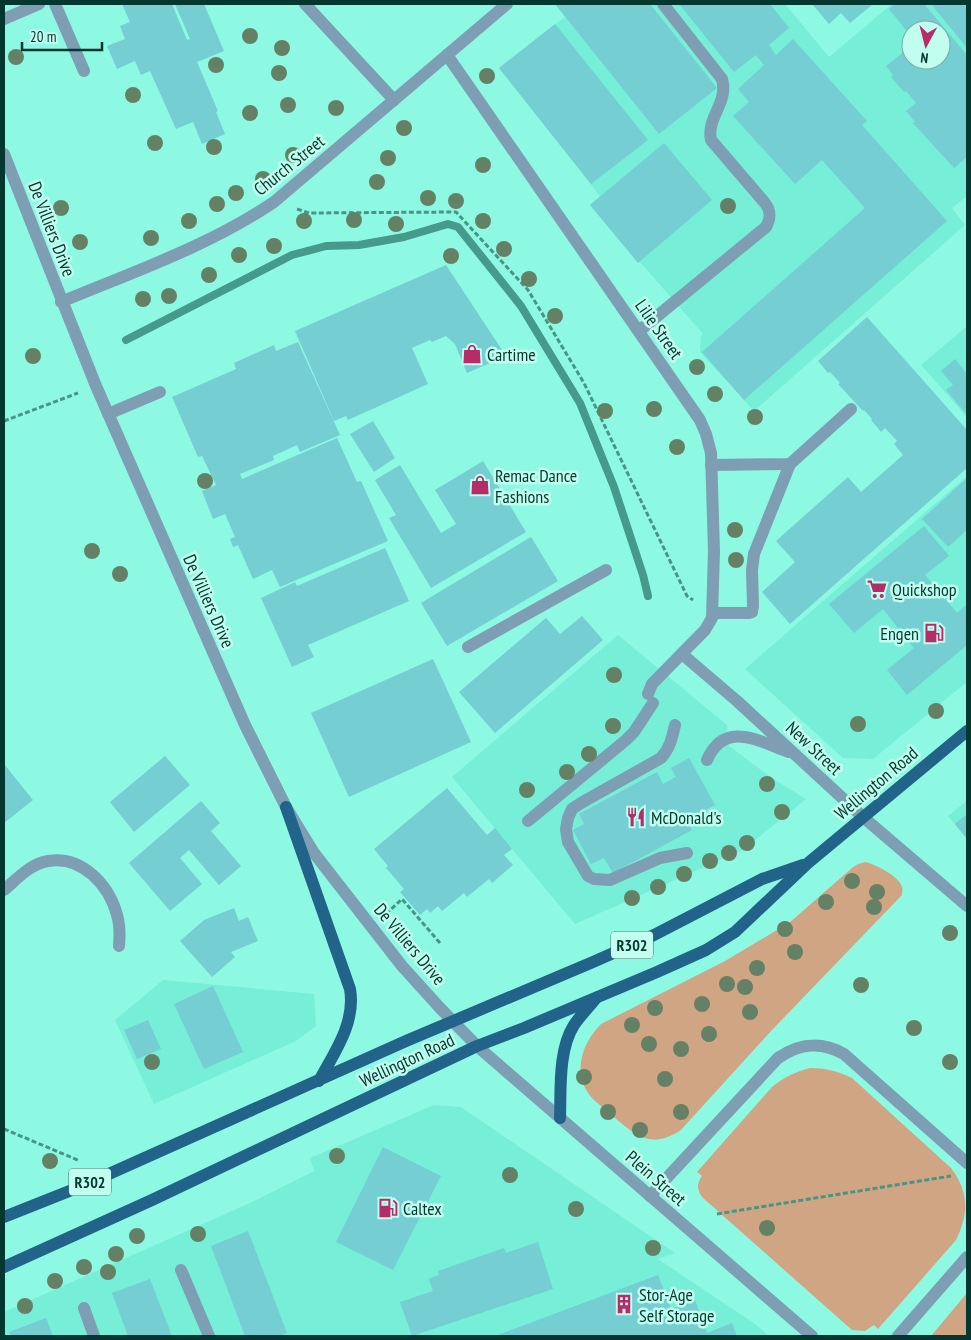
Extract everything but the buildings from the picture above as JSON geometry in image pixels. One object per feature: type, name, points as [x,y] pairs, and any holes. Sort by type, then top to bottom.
[{"type":"main road","name":"Wellington Road","points":[[4,1267],[152,1200],[478,1046],[706,950],[735,932],[808,863],[967,731]]},
{"type":"main road","points":[[286,807],[350,989],[352,1001],[349,1019],[342,1038],[319,1081]]},
{"type":"main road","name":"Wellington Road","points":[[4,1217],[82,1186],[406,1041],[654,935],[762,879],[808,863]]},
{"type":"main road","points":[[560,1118],[563,1054],[566,1042],[574,1026],[598,996]]},
{"type":"street","points":[[4,19],[39,4]]},
{"type":"street","points":[[55,4],[84,71]]},
{"type":"street","points":[[305,4],[394,100]]},
{"type":"street","name":"Church Street","points":[[61,302],[214,238],[249,219],[274,202],[507,4]]},
{"type":"street","points":[[639,331],[766,227],[770,221],[770,213],[765,203],[711,140],[711,124],[724,94],[722,79],[663,4]]},
{"type":"street","name":"Lilie Street","points":[[447,55],[700,420],[709,443],[711,465],[714,551],[713,613]]},
{"type":"street","name":"De Villiers Drive","points":[[4,154],[61,302],[108,414],[245,725],[286,807],[314,853],[402,966],[453,1022],[478,1046]]},
{"type":"street","points":[[108,414],[160,392]]},
{"type":"street","points":[[528,820],[634,732],[651,699],[652,684],[710,623],[713,613],[752,612],[754,554],[790,464],[851,409]]},
{"type":"street","points":[[711,465],[790,464]]},
{"type":"street","points":[[468,647],[606,570]]},
{"type":"street","name":"New Street","points":[[682,654],[967,906]]},
{"type":"street","points":[[675,725],[672,741],[667,752],[661,758],[576,806],[572,809],[568,818],[566,829],[568,842],[588,876],[594,879],[610,880],[660,858],[687,853]]},
{"type":"street","points":[[707,760],[716,744],[730,736],[748,738],[794,753]]},
{"type":"street","points":[[4,890],[28,869],[38,864],[58,860],[80,865],[89,871],[102,886],[113,904],[119,923],[119,946]]},
{"type":"street","name":"Plein Street","points":[[478,1046],[812,1336]]},
{"type":"street","points":[[650,1196],[778,1058],[790,1050],[804,1046],[833,1048],[844,1054],[967,1163]]},
{"type":"street","points":[[898,1336],[967,1256]]},
{"type":"street","points":[[181,1270],[209,1336]]},
{"type":"street","points":[[84,1308],[94,1336]]},
{"type":"path","points":[[274,202],[309,213],[456,212],[528,290],[584,382],[687,596],[713,613]]},
{"type":"path","points":[[4,421],[96,386]]},
{"type":"path","points":[[386,914],[402,899],[440,943]]},
{"type":"path","points":[[4,1129],[80,1161]]},
{"type":"path","points":[[717,1214],[954,1176]]},
{"type":"shaded area","points":[[556,4],[785,4],[829,57],[892,4],[967,4],[967,196],[952,208],[965,225],[754,411],[700,352],[701,336],[703,334],[590,205],[600,196],[499,68],[565,17]]},
{"type":"shaded area","points":[[967,326],[967,417],[921,365]]},
{"type":"shaded area","points":[[967,476],[967,682],[873,759],[843,758],[745,669]]},
{"type":"shaded area","points":[[618,635],[727,725],[728,745],[769,776],[806,799],[743,850],[575,924],[452,777]]},
{"type":"shaded area","points":[[967,801],[967,839],[948,816]]},
{"type":"shaded area","points":[[865,862],[875,865],[892,875],[900,883],[902,895],[771,1031],[680,1131],[669,1137],[659,1139],[642,1137],[627,1128],[593,1099],[586,1090],[582,1080],[581,1060],[588,1041],[601,1024],[725,961],[789,923],[852,868]]},
{"type":"shaded area","points":[[163,980],[314,994],[316,1026],[296,1041],[154,1104],[115,1020]]},
{"type":"shaded area","points":[[810,1068],[831,1070],[852,1078],[951,1168],[964,1194],[965,1212],[956,1240],[878,1329],[874,1325],[865,1331],[852,1330],[703,1198],[698,1190],[698,1184],[702,1176],[697,1172],[772,1087],[790,1075]]},
{"type":"shaded area","points":[[434,1105],[461,1107],[675,1253],[658,1259],[755,1324],[769,1336],[4,1336],[4,1312],[250,1203],[314,1171],[310,1158]]},
{"type":"shaded area","points":[[967,1293],[967,1336],[931,1336]]},
{"type":"waterway","points":[[126,340],[292,255],[326,246],[359,245],[404,237],[448,224],[458,227],[521,306],[580,403],[614,487],[648,596]]},
{"type":"place","name":"Cartime","points":[[472,354]]},
{"type":"place","name":"Remac Dance Fashions","points":[[480,485]]},
{"type":"place","name":"Quickshop","points":[[877,589]]},
{"type":"place","name":"Engen","points":[[934,633]]},
{"type":"place","name":"McDonald's","points":[[636,817]]},
{"type":"place","name":"Caltex","points":[[388,1208]]},
{"type":"place","name":"Stor-Age Self Storage","points":[[624,1304]]}]
